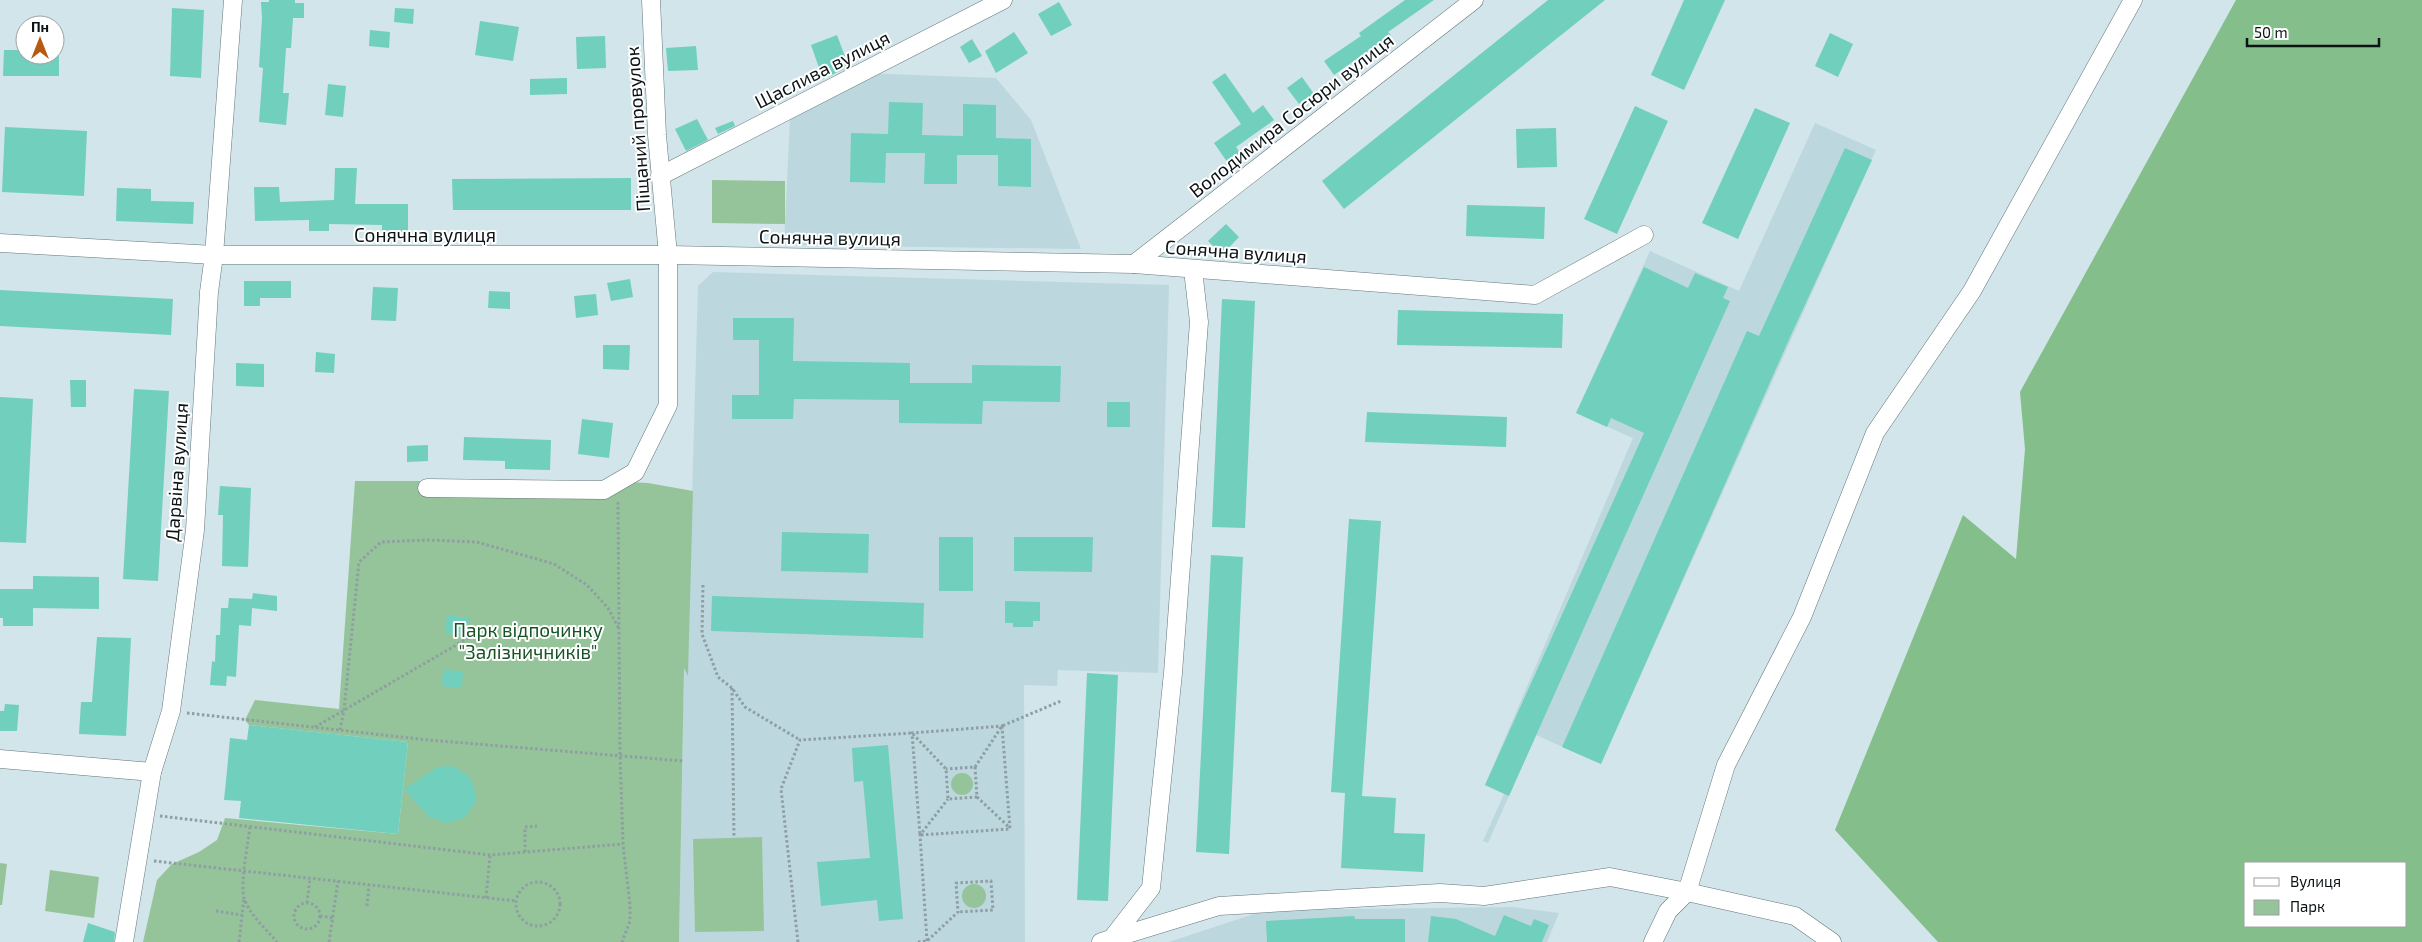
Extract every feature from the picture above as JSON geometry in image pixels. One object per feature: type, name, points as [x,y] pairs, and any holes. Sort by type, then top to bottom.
[{"type":"street","name":"Дарвіна вулиця","points":[[124,942],[152,772],[171,711],[195,530],[208,292],[214,255],[233,0]]},
{"type":"street","name":"Піщаний провулок","points":[[427,488],[604,490],[635,472],[668,405],[668,255],[660,176],[651,0]]},
{"type":"street","name":"Щаслива вулиця","points":[[660,176],[1003,0]]},
{"type":"street","name":"Володимира Сосюри вулиця","points":[[1134,264],[1474,0]]},
{"type":"street","points":[[1653,942],[1668,910],[1687,892],[1726,765],[1802,617],[1875,433],[1972,291],[2133,0]]},
{"type":"street","name":"Сонячна вулиця","points":[[0,243],[214,255],[668,255],[1134,264],[1535,295],[1644,235]]},
{"type":"street","points":[[1107,940],[1151,888],[1173,673],[1198,332],[1193,270]]},
{"type":"street","points":[[0,759],[152,772]]},
{"type":"street","points":[[1107,940],[1219,906],[1440,893],[1484,896],[1610,878],[1687,892],[1795,916],[1832,942]]},
{"type":"path","points":[[618,481],[620,755],[623,844],[630,905],[630,920],[622,942]]},
{"type":"path","points":[[340,730],[344,710],[359,562],[382,542],[428,540],[477,542],[554,564],[587,585],[608,608],[619,628]]},
{"type":"path","points":[[703,586],[702,634],[718,677],[732,688],[746,707],[800,740],[1002,726],[1061,700]]},
{"type":"path","points":[[314,727],[489,626]]},
{"type":"path","points":[[732,688],[734,838]]},
{"type":"path","points":[[171,711],[428,740],[683,761]]},
{"type":"path","points":[[1002,726],[975,767],[977,797],[1010,828]]},
{"type":"path","points":[[1002,726],[1010,828]]},
{"type":"path","points":[[912,733],[946,769],[948,799],[920,835]]},
{"type":"path","points":[[912,733],[927,942]]},
{"type":"path","points":[[798,942],[782,789],[800,740]]},
{"type":"path","points":[[946,769],[975,767]]},
{"type":"path","points":[[948,799],[977,797]]},
{"type":"path","points":[[145,815],[490,855],[623,844]]},
{"type":"path","points":[[525,852],[525,827],[537,826]]},
{"type":"path","points":[[239,942],[244,897],[244,871],[250,827]]},
{"type":"path","points":[[920,835],[1010,828]]},
{"type":"path","points":[[486,898],[490,855]]},
{"type":"path","points":[[138,859],[516,901]]},
{"type":"path","points":[[307,903],[310,878]]},
{"type":"path","points":[[329,942],[338,881]]},
{"type":"path","points":[[918,942],[927,942],[958,912],[993,910],[991,881],[956,883],[958,912]]},
{"type":"path","points":[[540,882],[553,888],[560,900],[560,908],[553,920],[540,926],[533,926],[520,918],[516,901],[521,890],[526,885],[540,882]]},
{"type":"path","points":[[366,906],[369,884]]},
{"type":"path","points":[[244,897],[259,920],[277,942]]},
{"type":"path","points":[[307,903],[315,906],[320,916],[318,924],[311,929],[298,926],[294,914],[298,906],[307,903]]},
{"type":"path","points":[[216,911],[242,915]]},
{"type":"path","points":[[320,916],[333,918]]},
{"type":"shaded area","points":[[860,73],[996,78],[1031,120],[1081,249],[784,245],[790,119]]},
{"type":"shaded area","points":[[1815,123],[1876,150],[1601,764],[1536,735],[1488,843],[1483,841],[1504,794],[1485,785],[1633,438],[1576,413],[1650,251],[1739,291]]},
{"type":"shaded area","points":[[713,272],[1169,285],[1158,673],[1058,670],[1057,686],[1024,685],[1025,942],[679,942],[684,666],[687,674],[698,286]]},
{"type":"shaded area","points":[[1513,907],[1559,913],[1547,942],[1169,942],[1266,910]]},
{"type":"green space","points":[[2236,0],[2422,0],[2422,942],[1938,942],[1835,830],[1963,515],[2016,559],[2025,449],[2020,392]]},
{"type":"green space","points":[[712,180],[785,181],[785,224],[712,223]]},
{"type":"green space","name":"Парк відпочинку \"Залізничників\"","points":[[355,481],[610,481],[648,483],[693,491],[688,676],[684,668],[679,942],[143,942],[157,880],[172,864],[199,852],[217,840],[225,818],[398,834],[408,742],[249,725],[245,720],[255,700],[339,709]]},
{"type":"green space","points":[[962,773],[970,776],[973,784],[970,792],[962,795],[954,792],[951,784],[954,776]]},
{"type":"green space","points":[[762,837],[764,931],[695,932],[693,839]]},
{"type":"green space","points":[[0,863],[7,864],[2,905],[0,905]]},
{"type":"green space","points":[[50,870],[99,877],[94,918],[45,911]]},
{"type":"green space","points":[[974,884],[983,887],[986,896],[983,905],[974,908],[965,905],[962,896],[965,887]]},
{"type":"building","points":[[269,0],[295,0],[295,3],[304,3],[304,18],[293,18],[291,48],[286,48],[283,93],[289,93],[286,125],[259,122],[263,68],[259,67],[261,2],[269,2]]},
{"type":"building","points":[[1405,0],[1434,0],[1388,32],[1391,35],[1334,75],[1324,61],[1361,36],[1359,33]]},
{"type":"building","points":[[1548,0],[1605,0],[1344,209],[1322,181]]},
{"type":"building","points":[[1684,0],[1725,0],[1684,90],[1651,75]]},
{"type":"building","points":[[1059,2],[1072,25],[1051,36],[1038,14]]},
{"type":"building","points":[[172,8],[204,10],[201,78],[170,76]]},
{"type":"building","points":[[395,8],[414,9],[413,24],[394,22]]},
{"type":"building","points":[[480,21],[519,27],[513,61],[475,55]]},
{"type":"building","points":[[370,30],[390,32],[389,48],[369,46]]},
{"type":"building","points":[[1014,32],[1028,53],[996,73],[985,51]]},
{"type":"building","points":[[1830,33],[1853,44],[1838,77],[1815,66]]},
{"type":"building","points":[[837,35],[849,67],[823,79],[811,45]]},
{"type":"building","points":[[605,36],[606,68],[577,69],[576,37]]},
{"type":"building","points":[[972,39],[982,56],[969,63],[960,47]]},
{"type":"building","points":[[696,46],[698,70],[668,71],[666,48]]},
{"type":"building","points":[[4,50],[15,50],[15,65],[59,65],[59,76],[3,76]]},
{"type":"building","points":[[1225,73],[1253,113],[1263,105],[1274,120],[1236,147],[1243,157],[1230,166],[1214,143],[1241,124],[1212,82]]},
{"type":"building","points":[[1302,77],[1314,94],[1299,104],[1287,88]]},
{"type":"building","points":[[567,78],[567,94],[530,95],[530,79]]},
{"type":"building","points":[[328,84],[346,86],[343,117],[325,115]]},
{"type":"building","points":[[889,102],[923,103],[922,135],[963,136],[963,104],[996,105],[996,138],[1031,139],[1031,187],[998,186],[998,155],[957,155],[957,184],[924,184],[925,153],[886,153],[885,183],[850,182],[851,133],[888,134]]},
{"type":"building","points":[[1635,106],[1668,121],[1617,234],[1584,219]]},
{"type":"building","points":[[1755,108],[1790,123],[1738,239],[1702,223]]},
{"type":"building","points":[[697,119],[708,140],[686,151],[675,129]]},
{"type":"building","points":[[733,121],[735,126],[718,134],[715,128]]},
{"type":"building","points":[[5,127],[87,131],[84,196],[2,192]]},
{"type":"building","points":[[1556,128],[1557,167],[1517,168],[1516,129]]},
{"type":"building","points":[[1845,148],[1872,160],[1791,335],[1601,764],[1562,747],[1747,331],[1759,336]]},
{"type":"building","points":[[335,168],[357,168],[355,204],[408,204],[408,232],[382,232],[382,225],[329,224],[329,231],[309,231],[309,220],[255,221],[254,187],[279,187],[280,202],[334,200]]},
{"type":"building","points":[[631,178],[631,210],[453,210],[452,179]]},
{"type":"building","points":[[117,188],[151,189],[151,201],[194,202],[193,224],[116,221]]},
{"type":"building","points":[[1467,205],[1545,207],[1544,239],[1466,236]]},
{"type":"building","points":[[1226,224],[1239,237],[1222,255],[1208,241]]},
{"type":"building","points":[[1644,267],[1688,288],[1695,273],[1728,287],[1723,298],[1730,301],[1509,796],[1485,785],[1644,433],[1611,418],[1607,427],[1576,413]]},
{"type":"building","points":[[630,279],[633,297],[611,301],[607,283]]},
{"type":"building","points":[[244,281],[291,281],[291,298],[260,298],[260,306],[244,306]]},
{"type":"building","points":[[373,287],[398,288],[396,321],[371,320]]},
{"type":"building","points":[[0,290],[173,299],[171,335],[0,326]]},
{"type":"building","points":[[489,291],[510,292],[510,309],[488,308]]},
{"type":"building","points":[[596,294],[598,315],[576,318],[574,296]]},
{"type":"building","points":[[1222,299],[1255,301],[1245,528],[1212,527]]},
{"type":"building","points":[[1398,310],[1563,314],[1562,348],[1397,345]]},
{"type":"building","points":[[733,318],[794,318],[793,361],[910,363],[910,383],[972,383],[972,365],[1061,366],[1060,402],[983,401],[982,424],[899,423],[899,400],[794,399],[793,419],[732,419],[732,395],[759,395],[759,340],[733,340]]},
{"type":"building","points":[[603,345],[630,345],[629,370],[603,369]]},
{"type":"building","points":[[316,352],[335,354],[334,373],[315,372]]},
{"type":"building","points":[[236,363],[264,364],[264,387],[236,386]]},
{"type":"building","points":[[70,380],[86,380],[86,407],[71,407]]},
{"type":"building","points":[[134,389],[169,391],[158,581],[123,579]]},
{"type":"building","points":[[0,397],[33,399],[26,543],[0,542]]},
{"type":"building","points":[[1107,402],[1130,402],[1130,427],[1107,427]]},
{"type":"building","points":[[1367,412],[1507,417],[1506,447],[1365,442]]},
{"type":"building","points":[[582,419],[613,423],[609,458],[578,454]]},
{"type":"building","points":[[464,437],[551,440],[550,470],[505,469],[505,461],[463,460]]},
{"type":"building","points":[[428,445],[428,461],[407,462],[407,446]]},
{"type":"building","points":[[220,486],[251,488],[248,567],[222,566],[223,515],[218,515]]},
{"type":"building","points":[[1349,519],[1381,521],[1362,796],[1396,798],[1394,833],[1425,834],[1423,872],[1341,868],[1345,793],[1331,792]]},
{"type":"building","points":[[782,532],[869,534],[868,573],[781,571]]},
{"type":"building","points":[[939,537],[973,537],[973,591],[939,591]]},
{"type":"building","points":[[1014,537],[1093,537],[1092,572],[1014,571]]},
{"type":"building","points":[[1211,555],[1243,557],[1229,854],[1196,852]]},
{"type":"building","points":[[33,576],[99,577],[99,609],[33,608],[33,626],[3,626],[3,618],[0,618],[0,589],[33,589]]},
{"type":"building","points":[[253,593],[277,596],[277,611],[252,608],[251,626],[239,625],[236,677],[227,676],[226,686],[210,685],[212,661],[215,662],[216,635],[220,635],[221,608],[228,608],[229,598],[252,599]]},
{"type":"building","points":[[712,596],[924,603],[923,638],[711,631]]},
{"type":"building","points":[[1005,601],[1040,602],[1040,621],[1033,621],[1033,627],[1013,627],[1013,623],[1005,623]]},
{"type":"building","points":[[447,615],[469,618],[467,636],[445,633]]},
{"type":"building","points":[[97,637],[131,638],[126,736],[79,734],[81,702],[92,702]]},
{"type":"building","points":[[443,670],[463,671],[462,688],[442,686]]},
{"type":"building","points":[[1087,673],[1118,675],[1108,901],[1077,900]]},
{"type":"building","points":[[5,704],[19,705],[17,731],[0,731],[0,711],[4,711]]},
{"type":"building","points":[[249,725],[408,742],[398,834],[239,818],[241,801],[224,800],[230,738],[247,740]]},
{"type":"building","points":[[888,745],[903,919],[879,921],[877,900],[821,906],[817,862],[870,858],[863,781],[854,782],[852,748]]},
{"type":"building","points":[[455,767],[470,777],[476,794],[475,803],[464,818],[447,823],[429,817],[404,789],[436,768]]},
{"type":"building","points":[[1504,915],[1531,926],[1534,919],[1549,925],[1542,942],[1428,942],[1431,916],[1456,919],[1495,936]]},
{"type":"building","points":[[1354,916],[1355,919],[1405,919],[1405,942],[1267,942],[1266,921]]},
{"type":"building","points":[[88,923],[115,932],[114,942],[83,942]]}]
